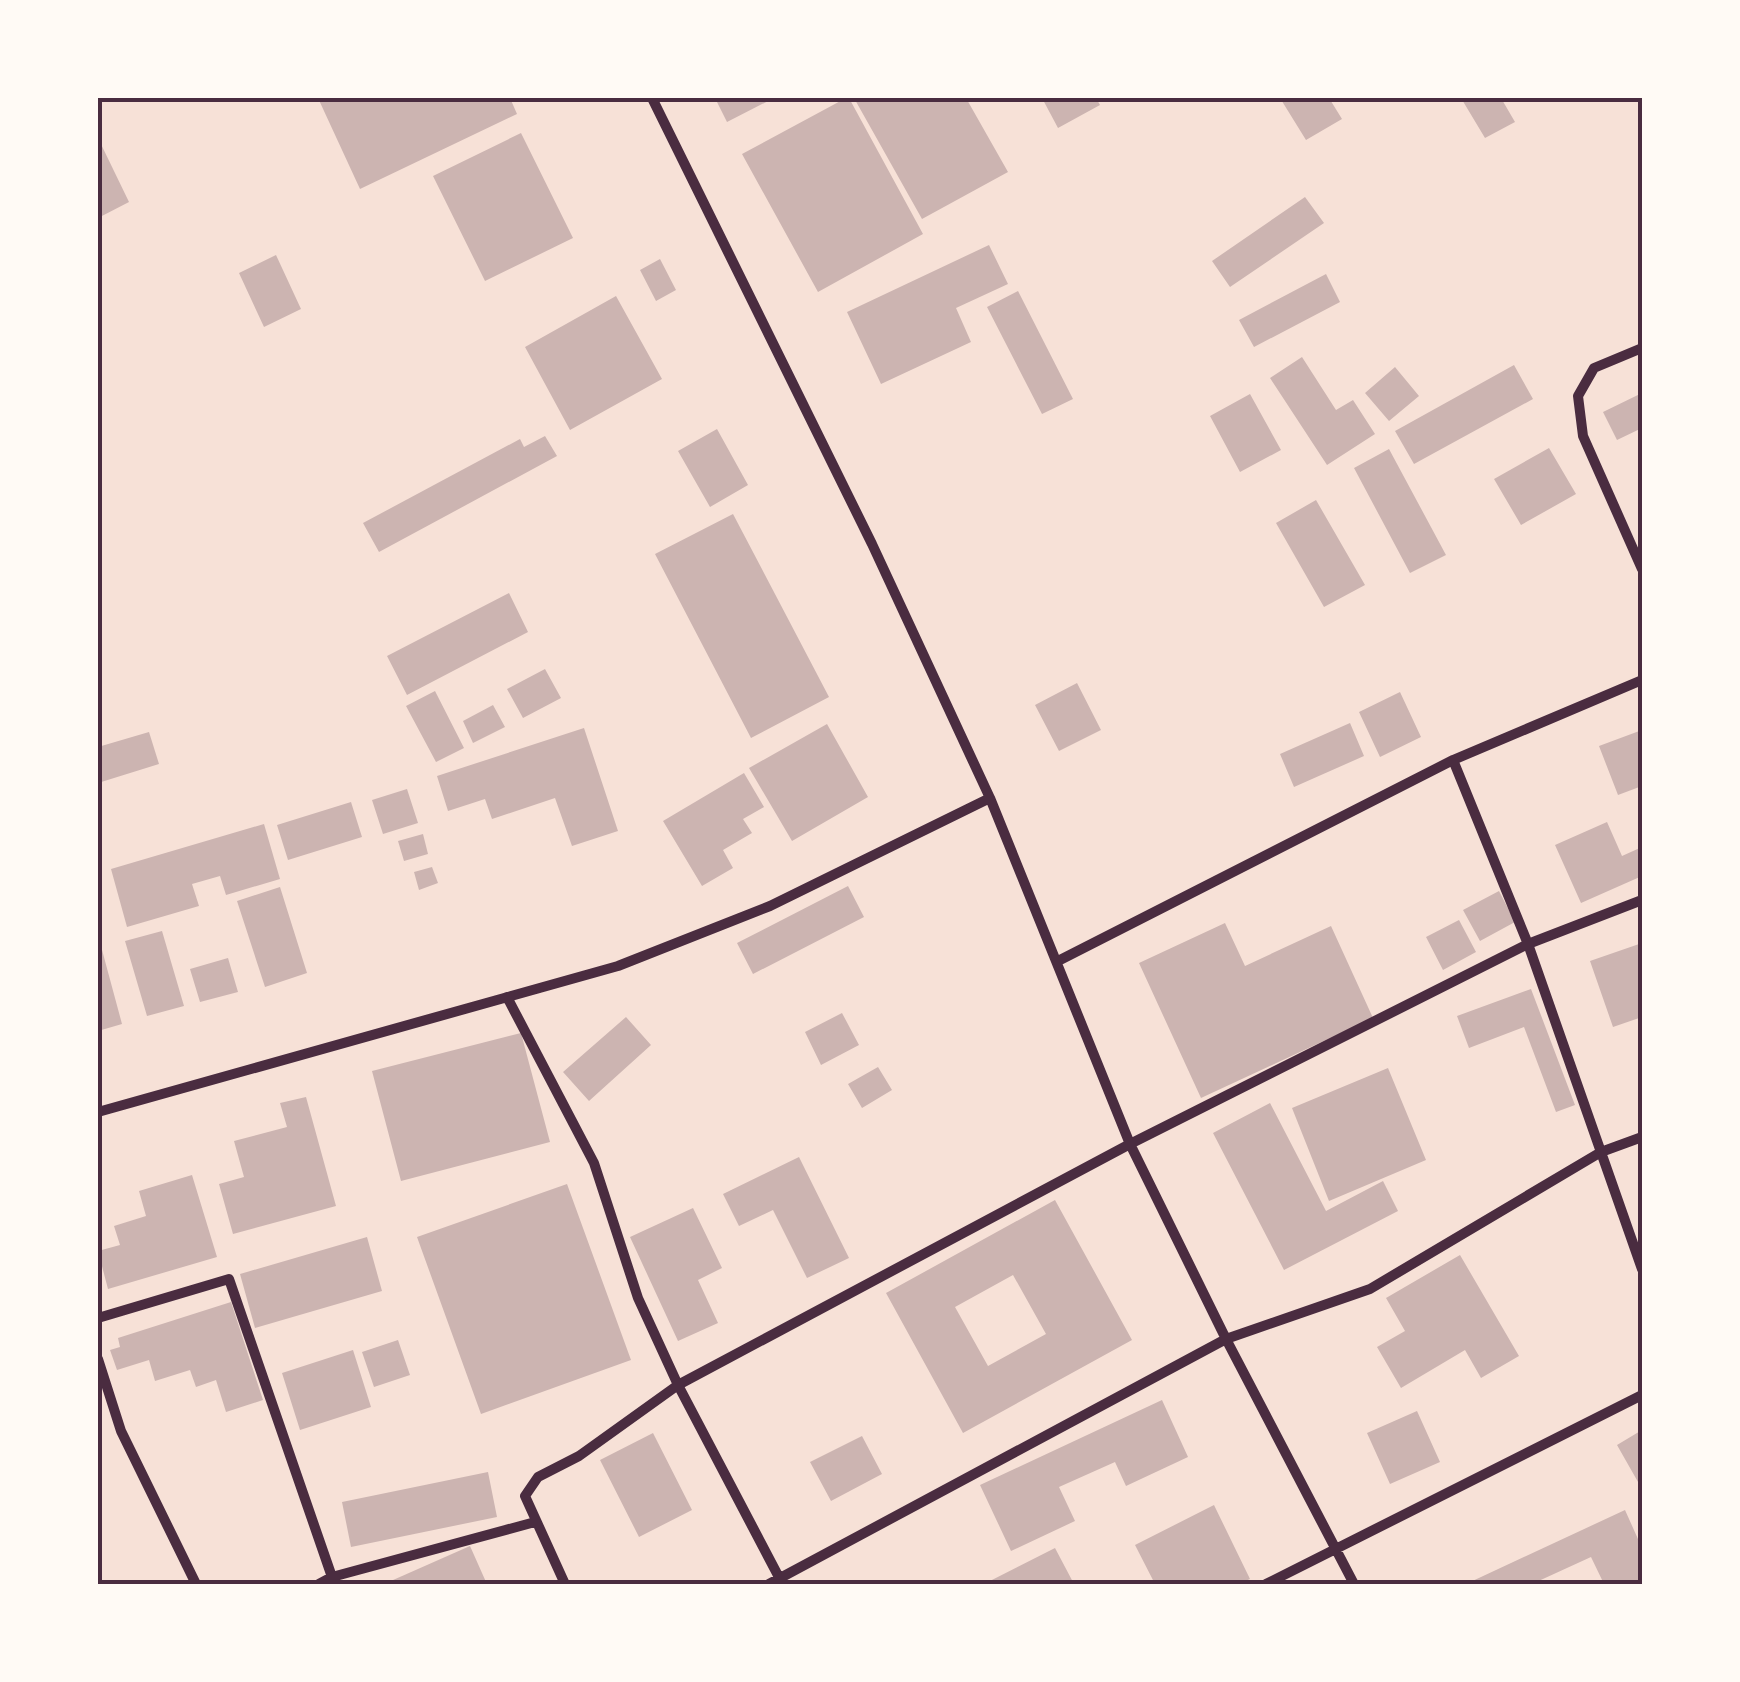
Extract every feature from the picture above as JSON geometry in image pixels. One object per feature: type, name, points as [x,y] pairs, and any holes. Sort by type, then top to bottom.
[{"type":"street","points":[[652,98],[872,544],[990,798],[1130,1144],[1354,1584]]},
{"type":"street","points":[[1642,348],[1594,368],[1578,396],[1583,436],[1642,568]]},
{"type":"street","points":[[1058,961],[1453,760],[1642,680]]},
{"type":"street","points":[[1453,760],[1528,944],[1642,1269]]},
{"type":"street","points":[[98,1112],[618,966],[770,906],[990,798]]},
{"type":"street","points":[[565,1584],[525,1496],[529,1486],[538,1477],[579,1456],[678,1385],[1130,1144],[1528,944],[1642,900]]},
{"type":"street","points":[[507,996],[594,1163],[638,1298],[777,1583],[1226,1339],[1370,1290],[1601,1152],[1642,1137]]},
{"type":"street","points":[[98,1318],[229,1278],[332,1577]]},
{"type":"street","points":[[98,1359],[121,1431],[196,1584]]},
{"type":"street","points":[[1266,1584],[1642,1394]]},
{"type":"street","points":[[319,1584],[332,1577],[535,1522]]},
{"type":"building","points":[[318,98],[510,98],[517,114],[360,189]]},
{"type":"building","points":[[715,98],[774,98],[727,122]]},
{"type":"building","points":[[846,98],[923,234],[818,292],[742,154]]},
{"type":"building","points":[[854,98],[966,98],[1008,172],[922,219]]},
{"type":"building","points":[[1042,98],[1096,98],[1100,105],[1058,128]]},
{"type":"building","points":[[1280,98],[1329,98],[1342,119],[1306,140]]},
{"type":"building","points":[[1461,98],[1501,98],[1515,122],[1485,138]]},
{"type":"building","points":[[521,133],[573,238],[485,281],[433,176]]},
{"type":"building","points":[[98,138],[129,202],[98,218]]},
{"type":"building","points":[[1305,197],[1324,223],[1230,287],[1212,261]]},
{"type":"building","points":[[989,245],[1008,284],[956,308],[971,342],[881,384],[847,312]]},
{"type":"building","points":[[276,255],[301,309],[264,327],[239,273]]},
{"type":"building","points":[[660,259],[676,290],[656,301],[640,270]]},
{"type":"building","points":[[1326,274],[1340,302],[1254,347],[1239,320]]},
{"type":"building","points":[[1018,291],[1073,399],[1042,414],[987,307]]},
{"type":"building","points":[[616,296],[662,379],[570,430],[525,347]]},
{"type":"building","points":[[1302,357],[1336,410],[1353,400],[1375,434],[1327,465],[1270,378]]},
{"type":"building","points":[[1514,365],[1533,399],[1414,464],[1395,431]]},
{"type":"building","points":[[1395,367],[1419,396],[1389,421],[1365,393]]},
{"type":"building","points":[[1642,393],[1642,428],[1617,440],[1603,412]]},
{"type":"building","points":[[1250,394],[1281,450],[1240,472],[1210,416]]},
{"type":"building","points":[[717,429],[748,485],[710,507],[678,451]]},
{"type":"building","points":[[545,436],[557,456],[379,552],[363,523],[520,439],[524,447]]},
{"type":"building","points":[[1549,448],[1576,494],[1521,525],[1494,479]]},
{"type":"building","points":[[1389,449],[1446,555],[1410,573],[1354,468]]},
{"type":"building","points":[[1316,500],[1365,585],[1324,607],[1276,523]]},
{"type":"building","points":[[733,514],[829,697],[751,738],[655,554]]},
{"type":"building","points":[[509,593],[528,632],[407,695],[387,656]]},
{"type":"building","points":[[545,669],[561,698],[523,718],[507,689]]},
{"type":"building","points":[[1077,683],[1101,730],[1059,751],[1035,705]]},
{"type":"building","points":[[435,691],[464,748],[436,762],[406,706]]},
{"type":"building","points":[[1400,692],[1421,737],[1380,757],[1359,712]]},
{"type":"building","points":[[493,705],[505,727],[473,743],[463,721]]},
{"type":"building","points":[[1350,723],[1364,756],[1294,787],[1280,754]]},
{"type":"building","points":[[827,724],[868,797],[792,841],[749,768]]},
{"type":"building","points":[[584,728],[618,831],[572,846],[555,798],[492,819],[485,799],[448,811],[437,776]]},
{"type":"building","points":[[1642,730],[1642,786],[1618,795],[1599,746]]},
{"type":"building","points":[[149,732],[159,764],[98,783],[98,747]]},
{"type":"building","points":[[744,773],[764,807],[743,819],[752,833],[723,850],[733,868],[702,886],[663,821]]},
{"type":"building","points":[[407,789],[418,823],[383,834],[372,800]]},
{"type":"building","points":[[351,802],[362,837],[288,860],[277,825]]},
{"type":"building","points":[[1607,822],[1622,856],[1642,847],[1642,876],[1581,903],[1555,845]]},
{"type":"building","points":[[264,824],[280,879],[226,895],[220,876],[192,884],[199,906],[127,927],[111,869]]},
{"type":"building","points":[[423,834],[428,854],[404,861],[398,841]]},
{"type":"building","points":[[432,867],[438,883],[419,890],[414,872]]},
{"type":"building","points":[[848,886],[864,917],[753,974],[737,943]]},
{"type":"building","points":[[280,887],[307,973],[265,987],[237,901]]},
{"type":"building","points":[[1499,891],[1515,922],[1480,941],[1463,910]]},
{"type":"building","points":[[1459,920],[1476,952],[1443,970],[1426,937]]},
{"type":"building","points":[[1225,923],[1245,966],[1331,926],[1373,1018],[1201,1098],[1139,963]]},
{"type":"building","points":[[162,931],[184,1006],[147,1016],[125,941]]},
{"type":"building","points":[[98,935],[122,1024],[98,1031]]},
{"type":"building","points":[[1642,943],[1642,1017],[1613,1027],[1590,961]]},
{"type":"building","points":[[228,958],[238,992],[200,1002],[190,969]]},
{"type":"building","points":[[1531,989],[1575,1105],[1556,1112],[1524,1027],[1469,1048],[1457,1016]]},
{"type":"building","points":[[842,1013],[859,1045],[821,1065],[805,1032]]},
{"type":"building","points":[[626,1017],[651,1045],[589,1101],[563,1072]]},
{"type":"building","points":[[521,1033],[550,1142],[401,1181],[372,1071]]},
{"type":"building","points":[[878,1067],[892,1090],[862,1108],[848,1084]]},
{"type":"building","points":[[1388,1068],[1426,1160],[1329,1201],[1292,1108]]},
{"type":"building","points":[[306,1097],[336,1206],[233,1234],[219,1184],[244,1177],[234,1141],[287,1127],[280,1103]]},
{"type":"building","points":[[1270,1103],[1326,1211],[1383,1181],[1398,1211],[1284,1270],[1213,1133]]},
{"type":"building","points":[[799,1157],[849,1258],[807,1278],[773,1210],[739,1226],[723,1194]]},
{"type":"building","points":[[192,1175],[217,1257],[108,1289],[98,1251],[120,1245],[114,1226],[146,1216],[139,1191]]},
{"type":"building","points":[[567,1184],[631,1360],[481,1414],[417,1237]]},
{"type":"building","points":[[1055,1200],[1132,1340],[963,1433],[886,1293]],"holes":[[[1013,1275],[1046,1334],[988,1366],[955,1307]]]},
{"type":"building","points":[[693,1208],[722,1268],[698,1280],[718,1323],[678,1341],[630,1237]]},
{"type":"building","points":[[367,1237],[382,1291],[255,1328],[240,1274]]},
{"type":"building","points":[[1460,1255],[1519,1356],[1481,1378],[1465,1350],[1401,1388],[1377,1347],[1405,1331],[1386,1298]]},
{"type":"building","points":[[231,1302],[263,1400],[226,1412],[216,1380],[196,1387],[190,1370],[155,1381],[149,1360],[117,1370],[110,1350],[120,1347],[118,1338]]},
{"type":"building","points":[[398,1340],[410,1375],[374,1387],[362,1352]]},
{"type":"building","points":[[353,1350],[371,1407],[300,1430],[282,1373]]},
{"type":"building","points":[[1162,1400],[1188,1457],[1126,1486],[1115,1462],[1059,1487],[1075,1521],[1011,1551],[980,1485]]},
{"type":"building","points":[[1417,1411],[1440,1462],[1390,1484],[1367,1433]]},
{"type":"building","points":[[1642,1430],[1642,1489],[1617,1445]]},
{"type":"building","points":[[653,1433],[692,1510],[639,1537],[600,1460]]},
{"type":"building","points":[[862,1436],[882,1474],[831,1501],[810,1462]]},
{"type":"building","points":[[488,1472],[497,1517],[351,1547],[342,1502]]},
{"type":"building","points":[[1214,1505],[1250,1579],[1239,1584],[1155,1584],[1135,1545]]},
{"type":"building","points":[[1625,1510],[1642,1548],[1642,1584],[1604,1584],[1591,1557],[1532,1584],[1466,1584]]},
{"type":"building","points":[[470,1546],[486,1582],[384,1584]]},
{"type":"building","points":[[1055,1548],[1074,1584],[984,1584]]}]
